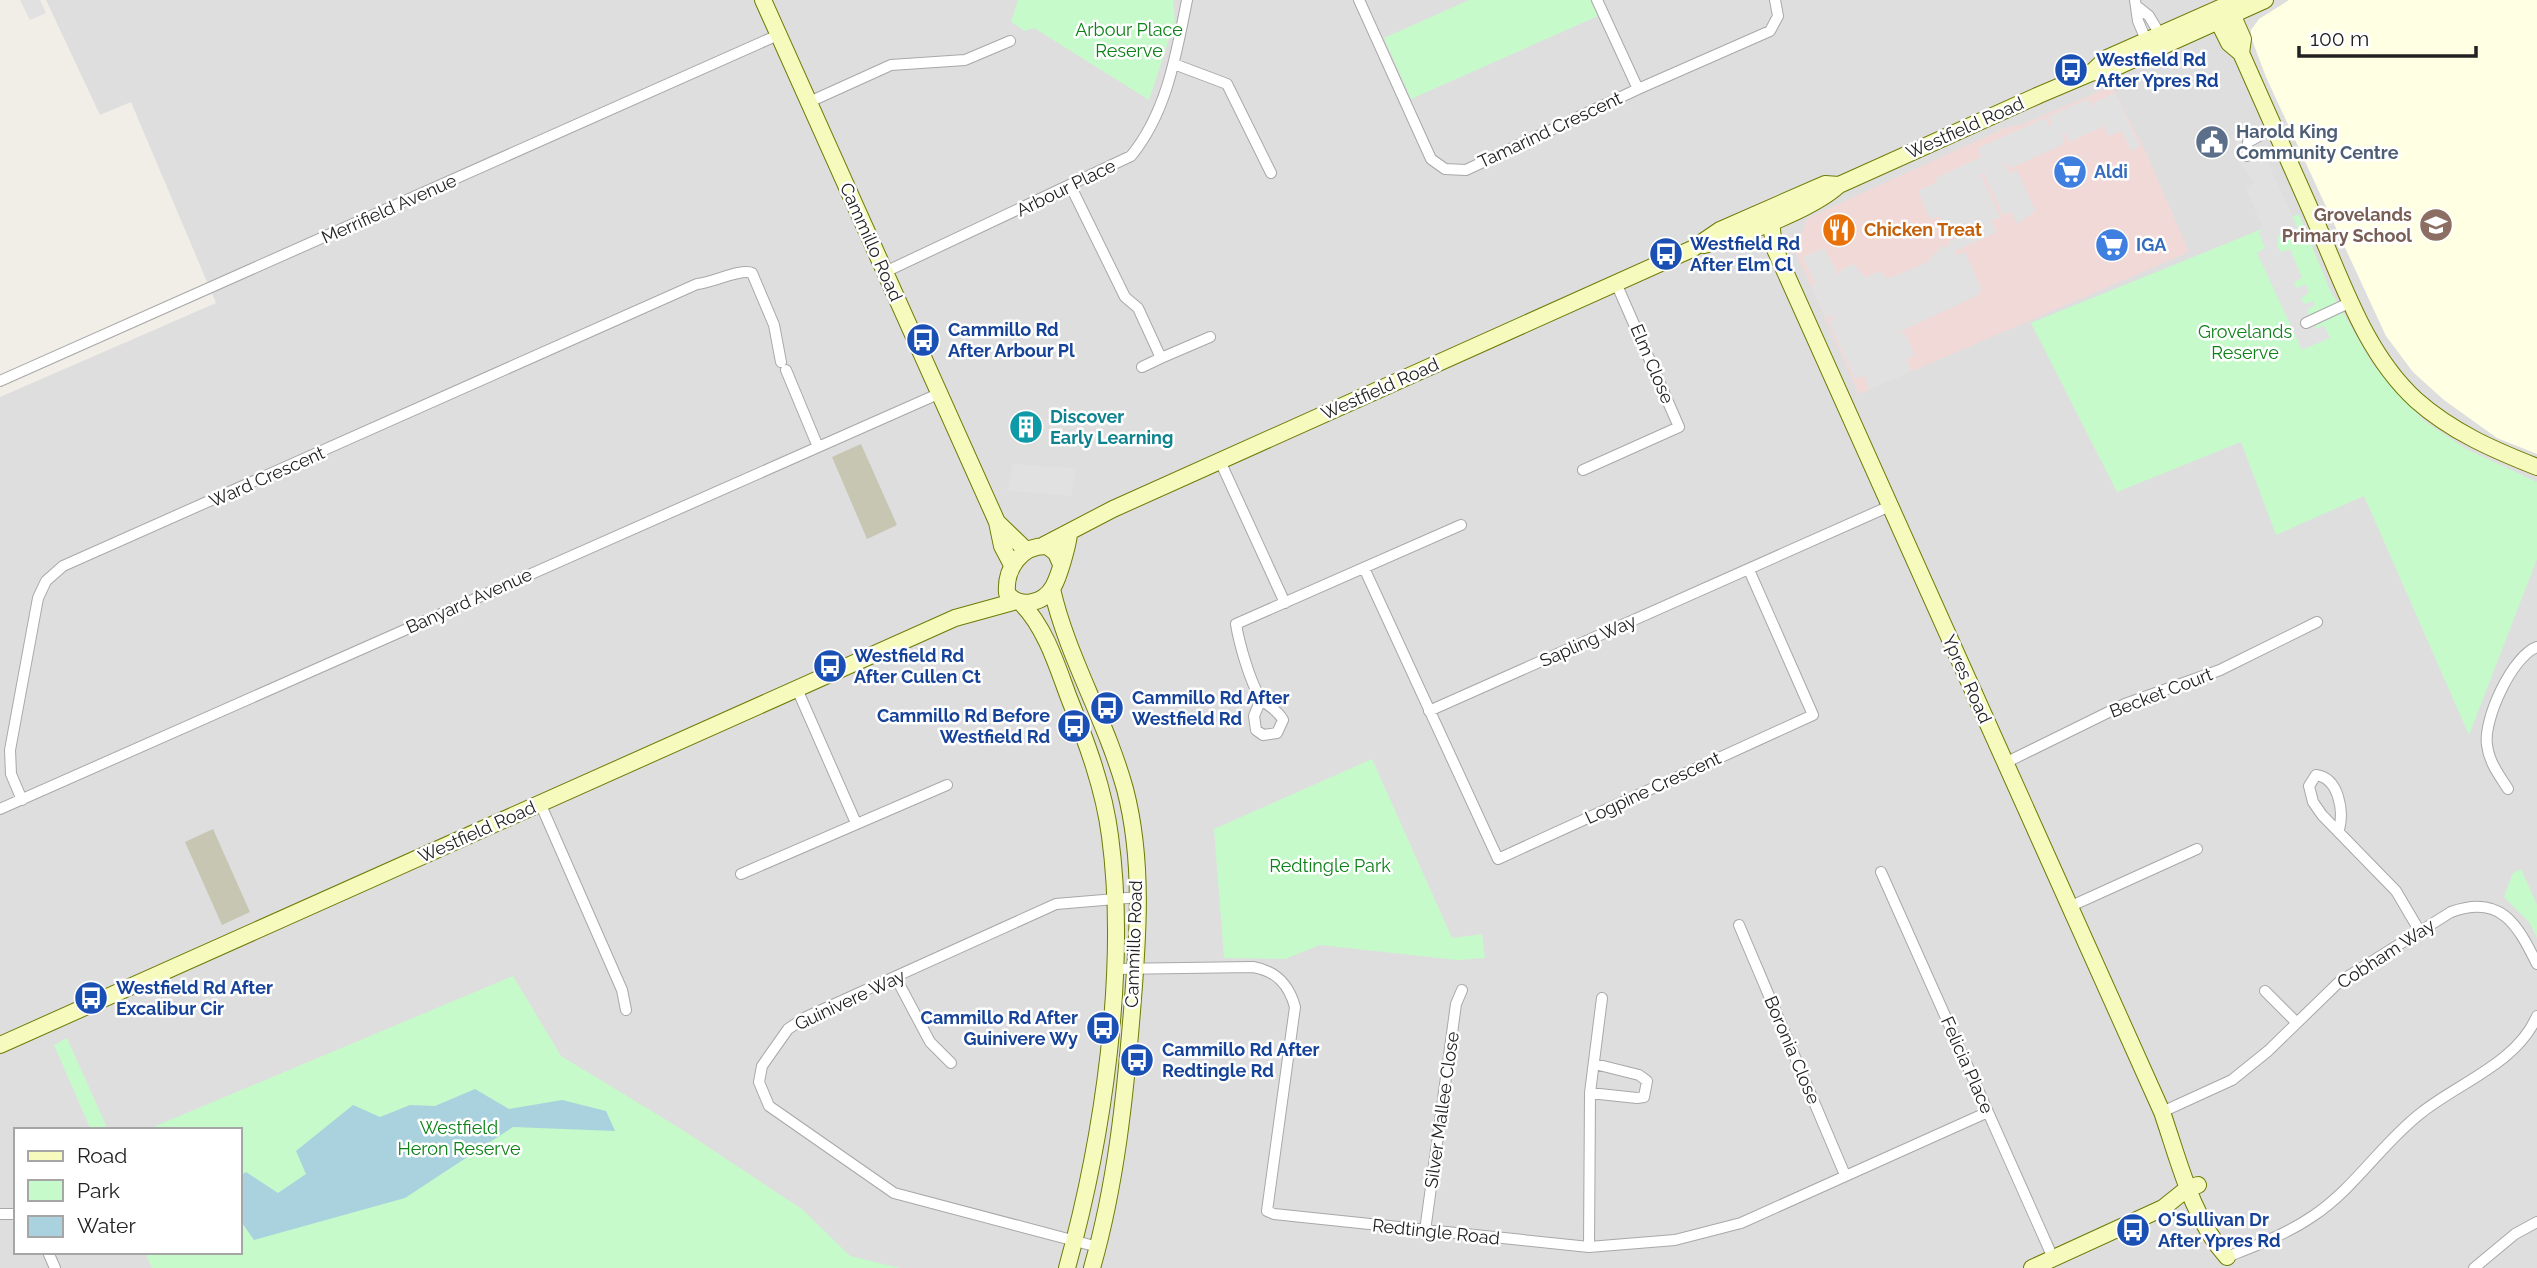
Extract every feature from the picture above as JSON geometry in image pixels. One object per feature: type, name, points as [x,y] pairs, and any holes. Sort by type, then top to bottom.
[{"type":"main road","name":"Cammillo Road","points":[[763,0],[997,522],[1002,546],[1012,565]]},
{"type":"main road","name":"Westfield Road","points":[[1044,545],[1113,509],[1692,249],[1720,230],[1761,219],[1825,184],[1839,185],[2091,73],[2107,58],[2156,43],[2226,11],[2265,0]]},
{"type":"main road","points":[[2226,11],[2243,40],[2241,53],[2351,302],[2378,353],[2415,398],[2466,436],[2537,467]]},
{"type":"main road","name":"Ypres Road","points":[[1761,219],[2162,1112],[2216,1244],[2230,1263]]},
{"type":"main road","name":"Cammillo Road","points":[[997,522],[1027,551]]},
{"type":"main road","points":[[1060,562],[1054,550],[1044,545],[1027,551],[1012,565],[1006,585],[1007,593],[1018,603],[1038,600],[1052,589],[1069,534]]},
{"type":"main road","name":"Westfield Road","points":[[0,1045],[955,618],[1006,585]]},
{"type":"main road","name":"Cammillo Road","points":[[1052,589],[1058,617],[1095,701],[1125,791],[1139,897],[1126,1093],[1092,1268]]},
{"type":"main road","name":"Cammillo Road","points":[[1018,603],[1040,627],[1085,738],[1110,835],[1116,898],[1114,969],[1097,1143],[1067,1268]]},
{"type":"main road","name":"Westfield Road","points":[[955,618],[1018,603]]},
{"type":"main road","points":[[2032,1268],[2196,1194]]},
{"type":"street","name":"Arbour Place","points":[[885,272],[1071,187],[1131,156],[1150,132],[1174,64],[1187,0]]},
{"type":"street","name":"Tamarind Crescent","points":[[1359,0],[1431,159],[1444,169],[1466,170],[1638,89],[1770,31],[1779,16],[1775,0]]},
{"type":"street","points":[[1597,0],[1638,89]]},
{"type":"street","points":[[2137,4],[2138,21],[2156,43]]},
{"type":"street","name":"Merrifield Avenue","points":[[0,381],[778,35]]},
{"type":"street","points":[[807,103],[891,65],[965,60],[1010,41]]},
{"type":"street","points":[[1174,64],[1227,84],[1271,173]]},
{"type":"street","points":[[2247,156],[2248,142],[2274,128]]},
{"type":"street","points":[[1071,187],[1125,297],[1138,307],[1161,358]]},
{"type":"street","name":"Ward Crescent","points":[[22,800],[10,774],[10,750],[37,598],[53,574],[72,562],[697,284],[718,281],[742,271],[752,273],[774,325],[784,366],[818,447]]},
{"type":"street","name":"Elm Close","points":[[1583,470],[1679,427],[1616,283]]},
{"type":"street","points":[[2306,323],[2351,302]]},
{"type":"street","points":[[1142,367],[1210,337]]},
{"type":"street","name":"Banyard Avenue","points":[[0,809],[938,394]]},
{"type":"street","points":[[1220,461],[1285,603]]},
{"type":"street","name":"Sapling Way","points":[[1429,710],[1890,506]]},
{"type":"street","points":[[1261,699],[1238,639],[1236,624],[1461,525]]},
{"type":"street","points":[[1364,568],[1429,710]]},
{"type":"street","name":"Logpine Crescent","points":[[1429,710],[1498,859],[1813,715],[1748,570]]},
{"type":"street","name":"Becket Court","points":[[2005,763],[2124,704],[2220,670],[2317,622]]},
{"type":"street","points":[[2508,789],[2492,763],[2486,738],[2511,670],[2522,656],[2537,647]]},
{"type":"street","points":[[797,689],[856,823]]},
{"type":"street","points":[[2339,830],[2342,818],[2334,790],[2327,779],[2316,775],[2309,786],[2313,802],[2339,830],[2396,891],[2419,930]]},
{"type":"street","points":[[741,874],[947,785]]},
{"type":"street","points":[[540,803],[622,990],[626,1010]]},
{"type":"street","points":[[2069,906],[2197,849]]},
{"type":"street","name":"Felicia Place","points":[[1881,872],[2053,1258]]},
{"type":"street","name":"Guinivere Way","points":[[1098,1247],[894,1193],[802,1130],[763,1098],[758,1082],[762,1066],[788,1029],[806,1017],[1056,904],[1139,897]]},
{"type":"street","name":"Cobham Way","points":[[2162,1112],[2232,1080],[2339,982],[2419,930],[2468,905],[2487,906],[2504,915],[2520,931],[2537,964]]},
{"type":"street","name":"Boronia Close","points":[[1739,925],[1845,1175]]},
{"type":"street","name":"Redtingle Road","points":[[1114,969],[1253,967],[1272,974],[1290,989],[1294,1007],[1267,1211],[1425,1231],[1589,1247],[1675,1240],[1741,1223],[1987,1112]]},
{"type":"street","points":[[896,978],[930,1042],[951,1063]]},
{"type":"street","name":"Silver Mallee Close","points":[[1425,1231],[1456,1003],[1462,990]]},
{"type":"street","points":[[2265,991],[2297,1023]]},
{"type":"street","points":[[1589,1247],[1590,1093],[1602,998]]},
{"type":"street","points":[[2230,1263],[2290,1231],[2317,1213],[2419,1114],[2513,1051],[2529,1035],[2537,1016]]},
{"type":"street","points":[[1590,1093],[1637,1098],[1644,1097],[1648,1088],[1647,1081],[1639,1075],[1595,1065]]},
{"type":"street","points":[[2473,1268],[2515,1234],[2537,1222]]},
{"type":"shaded area","points":[[20,0],[40,0],[46,13],[30,20]]},
{"type":"shaded area","points":[[46,0],[2537,0],[2537,1268],[0,1268],[0,397],[216,303],[131,102],[100,115]]},
{"type":"shaded area","name":"Grovelands Primary School","points":[[2289,0],[2537,0],[2537,454],[2497,438],[2444,400],[2413,372],[2386,336],[2266,77],[2251,37],[2251,30],[2259,19]]},
{"type":"shaded area","points":[[2112,86],[2147,155],[2189,252],[1859,394],[1795,251],[1808,218],[2007,127],[2021,125]]},
{"type":"shaded area","points":[[2115,93],[2140,147],[2131,151],[2122,131],[2108,136],[2100,118],[2102,127],[2069,142],[2065,134],[2062,134],[2064,144],[2011,168],[2003,161],[2009,173],[2017,170],[2036,211],[2016,224],[2012,212],[2003,215],[1984,174],[1993,169],[1972,178],[1981,175],[2000,217],[1991,221],[1997,232],[1955,251],[1957,256],[1965,252],[1982,290],[1977,296],[1894,334],[1904,332],[1915,355],[1906,360],[1912,371],[1869,390],[1865,376],[1855,379],[1829,322],[1837,315],[1826,318],[1811,286],[1823,278],[1814,282],[1803,257],[1824,248],[1839,275],[1842,269],[1854,264],[1865,278],[1879,271],[1887,279],[1926,263],[1942,246],[1947,247],[1950,241],[1977,229],[1949,239],[1939,216],[1930,219],[1918,191],[1937,182],[1936,178],[1981,157],[1978,148],[2045,118],[2049,126],[2052,124],[2049,116],[2088,99],[2092,107],[2095,102]]},
{"type":"shaded area","points":[[2260,128],[2265,138],[2253,144],[2252,149],[2254,153],[2262,150],[2298,228],[2278,236],[2277,246],[2281,252],[2290,249],[2302,277],[2294,283],[2297,288],[2306,284],[2309,293],[2301,298],[2304,304],[2313,301],[2315,305],[2307,310],[2309,315],[2339,303],[2343,312],[2315,326],[2317,329],[2324,325],[2330,338],[2302,350],[2257,253],[2265,248],[2259,233],[2263,228],[2246,188],[2254,182],[2239,162],[2242,160],[2235,146],[2238,138]]},
{"type":"shaded area","points":[[861,444],[897,525],[867,539],[832,457]]},
{"type":"shaded area","points":[[1013,464],[1076,468],[1071,496],[1007,491]]},
{"type":"shaded area","points":[[213,829],[250,912],[222,925],[185,842]]},
{"type":"green space","name":"Arbour Place Reserve","points":[[1018,0],[1173,0],[1175,21],[1149,100],[1034,28],[1025,31],[1011,22]]},
{"type":"green space","points":[[1469,0],[1591,0],[1598,16],[1411,99],[1384,38]]},
{"type":"green space","name":"Grovelands Reserve","points":[[2299,214],[2330,290],[2373,365],[2423,420],[2466,449],[2537,482],[2537,559],[2469,735],[2364,496],[2276,535],[2241,442],[2117,492],[2031,323]]},
{"type":"green space","name":"Redtingle Park","points":[[1372,759],[1452,938],[1482,934],[1485,958],[1457,960],[1320,945],[1285,959],[1224,958],[1214,829]]},
{"type":"green space","points":[[2521,869],[2537,905],[2537,938],[2529,922],[2504,897],[2513,873]]},
{"type":"green space","name":"Westfield Heron Reserve","points":[[513,976],[561,1056],[681,1129],[803,1210],[850,1256],[900,1268],[152,1268],[146,1254],[242,1254],[242,1128],[151,1128]]},
{"type":"green space","points":[[67,1038],[107,1128],[90,1128],[54,1045]]},
{"type":"water","points":[[475,1089],[509,1109],[562,1100],[606,1111],[615,1131],[513,1127],[405,1198],[254,1240],[242,1223],[242,1175],[246,1172],[278,1193],[306,1174],[296,1151],[353,1105],[380,1117],[410,1105],[435,1106]]},
{"type":"place","name":"Westfield Rd After Ypres Rd","points":[[2071,70]]},
{"type":"place","name":"Harold King Community Centre","points":[[2212,142]]},
{"type":"place","name":"Aldi","points":[[2070,172]]},
{"type":"place","name":"Grovelands Primary School","points":[[2436,225]]},
{"type":"place","name":"Chicken Treat","points":[[1839,230]]},
{"type":"place","name":"IGA","points":[[2112,245]]},
{"type":"place","name":"Westfield Rd After Elm Cl","points":[[1666,254]]},
{"type":"place","name":"Cammillo Rd After Arbour Pl","points":[[923,340]]},
{"type":"place","name":"Discover Early Learning","points":[[1026,427]]},
{"type":"place","name":"Westfield Rd After Cullen Ct","points":[[830,666]]},
{"type":"place","name":"Cammillo Rd After Westfield Rd","points":[[1107,708]]},
{"type":"place","name":"Cammillo Rd Before Westfield Rd","points":[[1074,726]]},
{"type":"place","name":"Westfield Rd After Excalibur Cir","points":[[91,998]]},
{"type":"place","name":"Cammillo Rd After Guinivere Wy","points":[[1103,1028]]},
{"type":"place","name":"Cammillo Rd After Redtingle Rd","points":[[1137,1060]]},
{"type":"place","name":"O'Sullivan Dr After Ypres Rd","points":[[2133,1230]]}]
